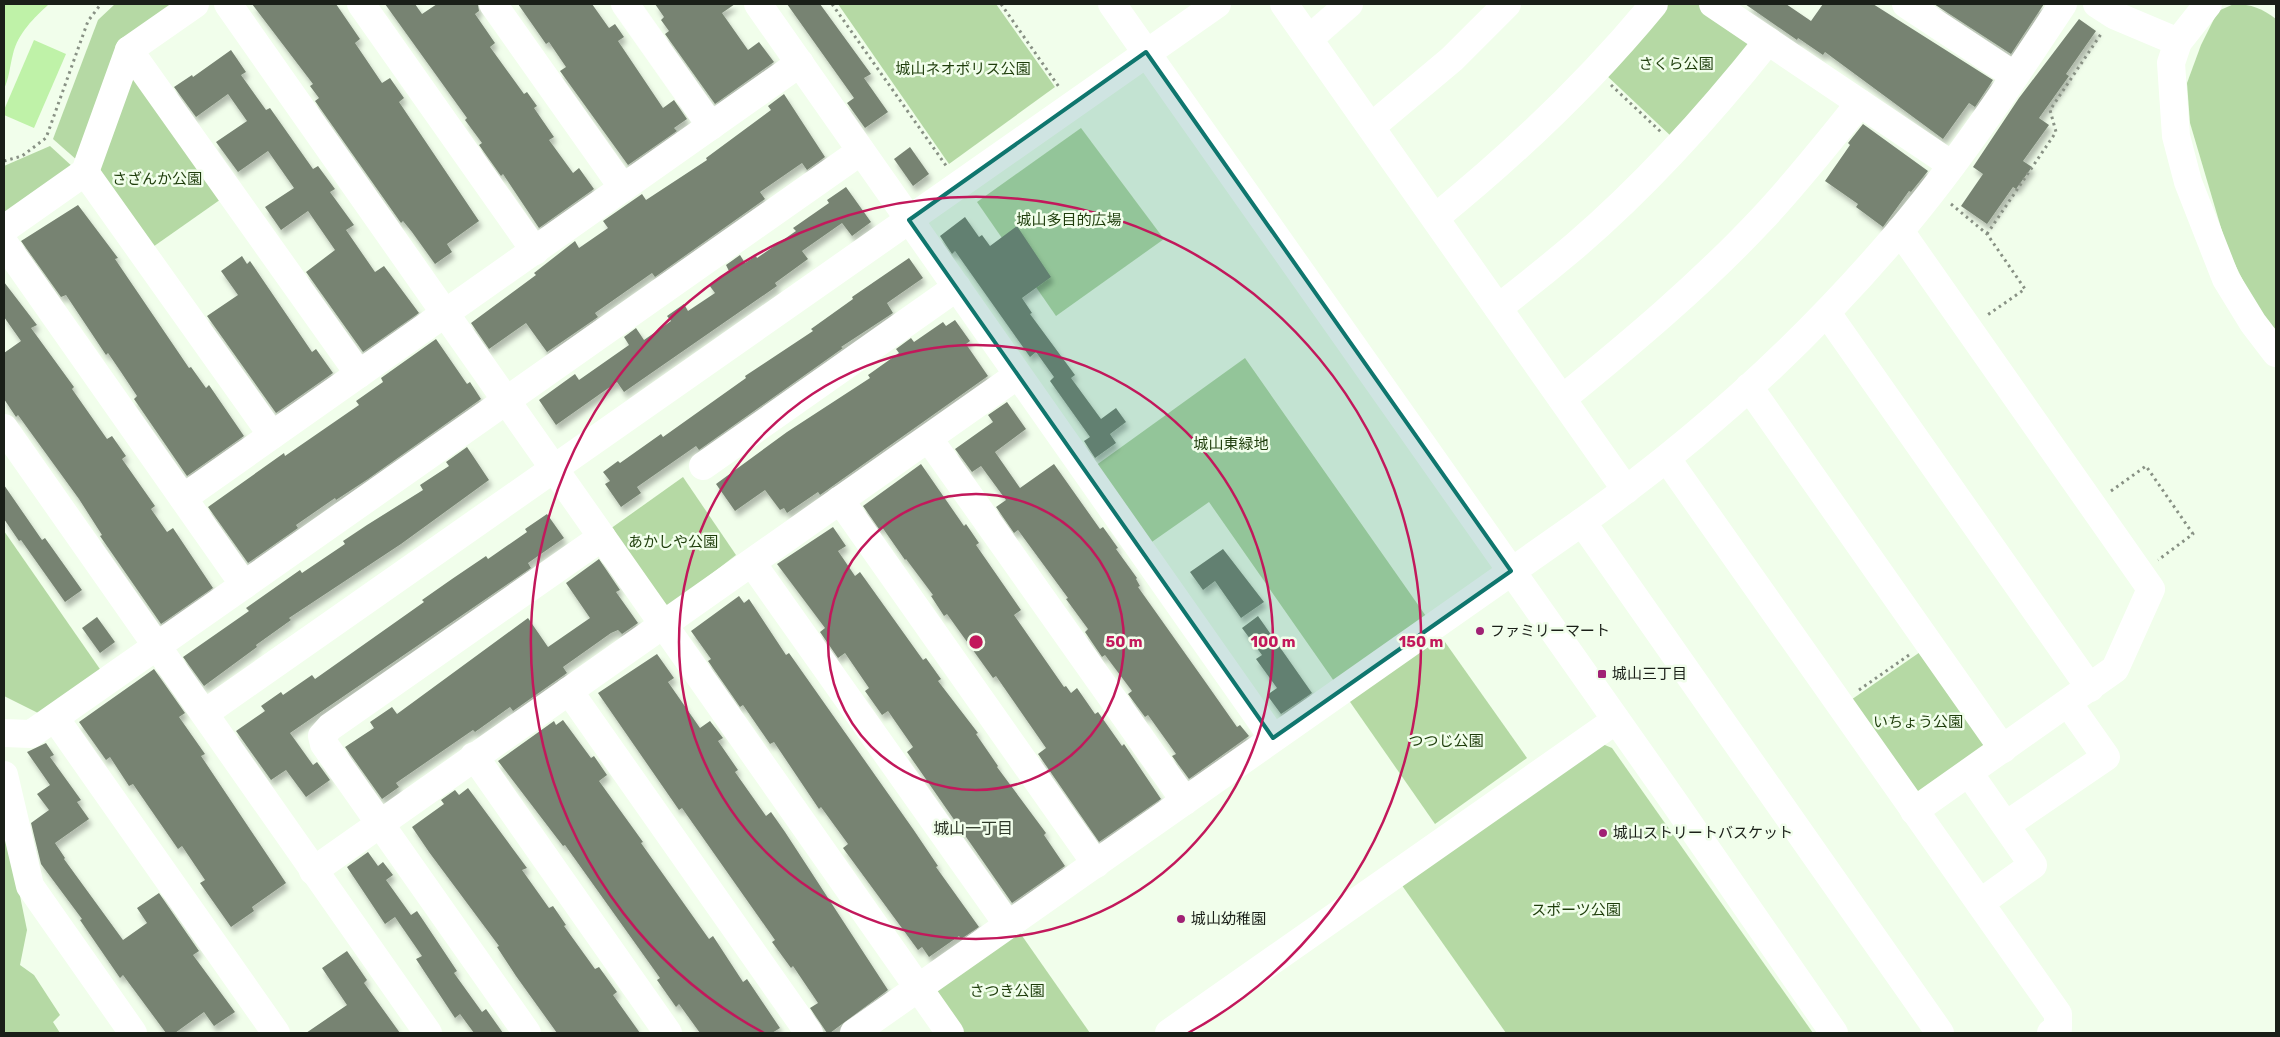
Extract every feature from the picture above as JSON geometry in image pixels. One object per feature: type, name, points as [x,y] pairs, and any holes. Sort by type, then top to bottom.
[{"type":"street","points":[[4,229],[86,172],[129,50],[195,4]]},
{"type":"street","points":[[228,4],[950,1033]]},
{"type":"street","points":[[361,4],[535,251]]},
{"type":"street","points":[[492,4],[623,188]]},
{"type":"street","points":[[625,4],[711,126]]},
{"type":"street","points":[[758,4],[1273,738]]},
{"type":"street","points":[[1112,4],[1834,1033]]},
{"type":"street","points":[[205,714],[1216,4]]},
{"type":"street","points":[[1284,4],[1626,490]]},
{"type":"street","points":[[1309,39],[1349,4]]},
{"type":"street","points":[[1370,127],[1452,59],[1506,4]]},
{"type":"street","points":[[1435,218],[1491,172],[1568,100],[1596,71],[1654,4]]},
{"type":"street","points":[[1713,4],[1952,164]]},
{"type":"street","points":[[1906,4],[2015,76]]},
{"type":"street","points":[[854,1033],[1582,522],[1667,459],[1749,386],[1826,313],[1900,230],[1952,164],[2015,76],[2063,4]]},
{"type":"street","points":[[2208,4],[2178,42],[2171,62],[2173,109],[2180,156],[2226,279],[2253,323],[2276,353]]},
{"type":"street","points":[[2105,9],[2178,42]]},
{"type":"street","points":[[1498,308],[1576,246],[1677,147],[1768,40]]},
{"type":"street","points":[[129,50],[359,374]]},
{"type":"street","points":[[183,498],[800,63]]},
{"type":"street","points":[[1562,399],[1641,335],[1718,264],[1786,193],[1860,102]]},
{"type":"street","points":[[4,733],[31,734],[55,718],[861,151]]},
{"type":"street","points":[[86,172],[272,436]]},
{"type":"street","points":[[1900,230],[2151,589],[2115,669],[1914,811]]},
{"type":"street","points":[[4,243],[244,585]]},
{"type":"street","points":[[703,466],[957,288]]},
{"type":"street","points":[[1826,313],[2090,688]]},
{"type":"street","points":[[313,871],[1018,375]]},
{"type":"street","points":[[1749,386],[2003,749]]},
{"type":"street","points":[[4,428],[428,1033]]},
{"type":"street","points":[[929,439],[1185,801]]},
{"type":"street","points":[[1667,459],[2058,1014],[2058,1028],[2051,1033]]},
{"type":"street","points":[[840,500],[1096,864]]},
{"type":"street","points":[[1582,522],[1940,1033]]},
{"type":"street","points":[[527,1033],[324,744],[324,733],[602,537]]},
{"type":"street","points":[[752,563],[1008,925]]},
{"type":"street","points":[[569,691],[809,1033]]},
{"type":"street","points":[[2006,825],[2106,757],[2068,703]]},
{"type":"street","points":[[55,718],[276,1033]]},
{"type":"street","points":[[1169,1033],[1616,720]]},
{"type":"street","points":[[474,756],[668,1033]]},
{"type":"street","points":[[1968,773],[2033,865],[1980,903]]},
{"type":"street","points":[[4,775],[30,886],[132,1033]]},
{"type":"path","points":[[4,161],[22,156],[46,138],[88,21],[101,4]]},
{"type":"path","points":[[832,4],[950,170]]},
{"type":"path","points":[[1001,4],[1062,91]]},
{"type":"path","points":[[1987,234],[2056,132],[2050,110],[2105,9]]},
{"type":"path","points":[[1596,71],[1677,147]]},
{"type":"path","points":[[1932,190],[1987,234],[2025,289],[1969,329]]},
{"type":"path","points":[[2092,504],[2146,466],[2193,534],[2140,573]]},
{"type":"path","points":[[1839,704],[1928,642]]},
{"type":"highlighted area","points":[[1146,52],[1511,571],[1273,738],[909,220]]},
{"type":"green space","points":[[115,4],[177,4],[78,161],[53,139],[98,20]]},
{"type":"green space","name":"城山ネオポリス公園","points":[[838,4],[996,4],[1055,87],[949,164]]},
{"type":"green space","name":"さくら公園","points":[[1665,4],[1698,4],[1750,39],[1752,43],[1673,138],[1605,74]]},
{"type":"green space","points":[[2234,4],[2256,8],[2276,19],[2276,331],[2256,307],[2227,248],[2190,123],[2187,83],[2201,45],[2218,11]]},
{"type":"green space","name":"さざんか公園","points":[[133,78],[224,197],[150,249],[96,169]]},
{"type":"green space","name":"城山多目的広場","points":[[1081,128],[1164,239],[1056,316],[977,202]]},
{"type":"green space","points":[[50,146],[74,168],[4,217],[4,166]]},
{"type":"green space","name":"城山東緑地","points":[[1245,358],[1428,619],[1336,684],[1209,502],[1149,544],[1095,466]]},
{"type":"green space","name":"あかしや公園","points":[[683,477],[736,555],[670,606],[664,604],[610,529]]},
{"type":"green space","points":[[4,531],[102,672],[42,715],[4,696]]},
{"type":"green space","name":"つつじ公園","points":[[1440,635],[1527,758],[1435,824],[1348,699]]},
{"type":"green space","name":"いちょう公園","points":[[1923,650],[1988,743],[1919,796],[1848,702]]},
{"type":"green space","name":"スポーツ公園","points":[[1600,743],[1612,748],[1813,1033],[1506,1033],[1401,884]]},
{"type":"green space","points":[[4,818],[27,930],[20,965],[34,975],[60,1015],[53,1022],[60,1033],[4,1033]]},
{"type":"green space","name":"さつき公園","points":[[1018,930],[1090,1033],[963,1033],[938,997],[937,989]]},
{"type":"shaded area","points":[[4,4],[49,4],[32,20],[15,46],[4,89]]},
{"type":"shaded area","points":[[34,40],[66,54],[34,128],[4,115],[4,110]]},
{"type":"building","points":[[252,4],[336,4],[360,39],[355,43],[382,83],[390,78],[404,98],[399,102],[479,221],[447,244],[452,252],[435,264],[403,221],[401,223],[315,101],[319,98],[310,86],[313,84]]},
{"type":"building","points":[[385,4],[415,4],[422,14],[437,4],[478,4],[479,11],[475,14],[495,43],[490,47],[524,94],[527,92],[537,106],[534,108],[554,137],[549,140],[573,173],[579,168],[594,189],[539,228],[503,174],[501,176],[479,145],[482,143],[465,120],[467,118]]},
{"type":"building","points":[[518,4],[592,4],[609,28],[615,24],[624,37],[618,41],[663,108],[674,100],[687,119],[674,128],[677,131],[628,165],[560,71],[566,67],[549,42],[546,44]]},
{"type":"building","points":[[655,4],[735,4],[722,13],[748,50],[759,42],[774,62],[715,104],[665,34],[669,31],[661,20],[664,17]]},
{"type":"building","points":[[787,4],[820,4],[871,74],[864,78],[888,112],[865,128],[847,103],[854,98]]},
{"type":"building","points":[[1745,4],[1786,4],[1811,21],[1823,4],[1873,4],[1993,80],[1975,107],[1969,103],[1943,139],[1825,52],[1823,55],[1798,38],[1797,40]]},
{"type":"building","points":[[1934,4],[2044,4],[2011,54]]},
{"type":"building","points":[[2079,19],[2096,31],[2066,74],[2069,76],[2039,118],[2049,125],[2023,161],[2032,167],[2016,189],[2013,187],[1987,224],[1961,206],[1983,174],[1973,167],[2019,98]]},
{"type":"building","points":[[231,50],[246,72],[241,75],[266,110],[270,108],[313,169],[318,166],[335,189],[330,192],[354,225],[346,230],[375,272],[384,266],[419,313],[363,352],[306,272],[335,250],[308,211],[281,230],[265,207],[294,188],[268,151],[238,172],[216,142],[247,121],[228,94],[196,117],[174,87],[192,75],[193,77]]},
{"type":"building","points":[[784,94],[825,157],[807,170],[802,163],[760,192],[765,199],[655,277],[652,273],[595,313],[598,317],[547,352],[526,323],[489,349],[471,323],[536,275],[534,273],[575,241],[579,248],[608,228],[603,221],[642,194],[646,200],[707,160],[706,158],[771,110],[768,106]]},
{"type":"building","points":[[1863,124],[1928,171],[1911,192],[1909,191],[1883,227],[1856,207],[1858,204],[1825,181],[1850,145],[1848,143]]},
{"type":"building","points":[[910,147],[929,174],[913,186],[894,159]]},
{"type":"building","points":[[846,187],[871,222],[852,236],[842,223],[802,251],[808,259],[775,283],[777,286],[624,392],[617,382],[556,425],[539,400],[575,374],[579,380],[629,345],[624,337],[636,328],[644,340],[671,321],[667,316],[684,304],[688,311],[715,293],[709,285],[729,271],[726,265],[740,255],[745,263],[756,256],[757,258],[796,231],[793,228],[829,203],[827,200]]},
{"type":"building","points":[[78,205],[118,258],[115,259],[189,368],[191,367],[206,388],[209,385],[244,436],[187,476],[134,399],[137,396],[108,353],[106,355],[66,295],[61,297],[21,241]]},
{"type":"building","points":[[965,217],[979,237],[982,235],[990,246],[1017,226],[1051,277],[1022,298],[1032,313],[1030,314],[1075,375],[1071,378],[1101,419],[1116,408],[1126,422],[1110,434],[1116,443],[1095,458],[1084,441],[1090,437],[1050,381],[1054,377],[1036,352],[1030,357],[955,251],[952,254],[940,236]]},
{"type":"building","points":[[242,256],[247,264],[250,261],[312,352],[316,349],[333,373],[276,413],[207,316],[238,295],[221,271]]},
{"type":"building","points":[[909,258],[923,278],[887,303],[893,313],[841,347],[843,348],[699,450],[696,446],[637,487],[641,493],[621,507],[605,484],[610,481],[603,472],[618,461],[620,463],[661,434],[663,437],[746,378],[745,376],[813,331],[811,329],[853,299],[852,297]]},
{"type":"building","points":[[4,282],[37,325],[31,328],[74,387],[72,389],[107,439],[112,436],[126,456],[122,459],[155,506],[151,509],[167,532],[173,528],[213,588],[161,624],[100,536],[102,535],[79,499],[18,415],[16,417],[4,399],[4,353],[21,341],[4,317]]},
{"type":"building","points":[[955,320],[970,341],[966,344],[988,376],[820,495],[818,492],[787,513],[784,508],[780,510],[765,490],[735,511],[716,484],[787,432],[870,378],[868,375],[899,353],[896,349],[911,338],[914,342],[943,322],[946,326]]},
{"type":"building","points":[[436,339],[467,384],[470,382],[481,399],[368,479],[336,500],[335,498],[296,525],[298,528],[248,563],[208,507],[284,453],[285,456],[359,405],[356,401],[383,382],[381,378]]},
{"type":"building","points":[[1007,402],[1026,429],[995,452],[1020,488],[1054,464],[1100,529],[1103,527],[1118,548],[1116,549],[1137,578],[1140,586],[1138,587],[1237,727],[1240,725],[1249,736],[1189,779],[1172,756],[1176,754],[1148,715],[1145,717],[1128,694],[1132,691],[1105,655],[1102,657],[1085,632],[1088,629],[1066,599],[1068,598],[1018,530],[1014,533],[996,507],[1006,500],[981,466],[972,472],[955,449],[993,422],[988,415]]},
{"type":"building","points":[[467,447],[489,480],[401,544],[289,618],[291,620],[204,686],[183,657],[249,611],[246,608],[300,570],[302,573],[345,544],[343,541],[423,490],[420,485],[449,466],[446,462]]},
{"type":"building","points":[[921,464],[964,526],[966,524],[979,543],[976,545],[1021,610],[1014,615],[1064,687],[1066,686],[1071,693],[1077,688],[1095,714],[1098,712],[1122,746],[1124,744],[1161,799],[1099,842],[1038,754],[1046,748],[996,676],[993,678],[947,614],[944,616],[931,596],[933,595],[882,527],[879,529],[863,506]]},
{"type":"building","points":[[4,485],[42,540],[45,538],[82,590],[65,602],[4,519]]},
{"type":"building","points":[[547,514],[564,538],[528,563],[531,568],[290,733],[313,765],[317,762],[330,780],[306,797],[286,770],[271,780],[236,731],[265,711],[261,706],[281,692],[283,695],[312,675],[315,679],[424,602],[422,600],[452,579],[486,556],[488,559],[527,532],[525,529]]},
{"type":"building","points":[[833,527],[846,546],[838,551],[855,576],[860,572],[923,660],[926,658],[941,679],[938,681],[978,733],[976,734],[997,767],[1046,833],[1044,835],[1065,866],[1012,903],[907,752],[913,747],[888,711],[882,715],[865,691],[869,688],[845,653],[838,658],[820,632],[825,628],[777,564]]},
{"type":"building","points":[[1223,549],[1264,602],[1241,618],[1215,581],[1203,590],[1190,572]]},
{"type":"building","points":[[599,559],[620,590],[616,592],[638,623],[622,634],[618,630],[611,633],[563,667],[567,673],[513,711],[510,707],[475,732],[473,730],[396,783],[399,787],[382,799],[345,747],[374,728],[370,722],[392,707],[397,714],[528,618],[548,647],[590,618],[566,583]]},
{"type":"building","points":[[739,596],[744,603],[749,599],[786,655],[789,653],[913,829],[938,866],[936,867],[979,927],[961,939],[959,936],[929,957],[922,947],[918,950],[843,848],[848,844],[821,807],[819,809],[774,742],[770,744],[743,705],[740,707],[708,661],[711,659],[691,631]]},
{"type":"building","points":[[1258,616],[1312,693],[1281,714],[1267,695],[1277,688],[1256,659],[1262,655],[1242,628]]},
{"type":"building","points":[[97,617],[115,642],[100,653],[82,628]]},
{"type":"building","points":[[657,654],[674,678],[668,682],[700,728],[710,721],[723,738],[718,741],[738,770],[735,772],[766,816],[771,812],[888,990],[830,1033],[827,1033],[810,1008],[818,1003],[793,966],[791,968],[772,942],[775,940],[682,808],[679,810],[598,693]]},
{"type":"building","points":[[154,669],[185,713],[179,717],[205,754],[201,756],[286,883],[252,907],[254,911],[231,927],[200,883],[205,880],[182,846],[178,849],[133,784],[129,786],[110,757],[106,760],[79,722]]},
{"type":"building","points":[[563,720],[591,758],[594,756],[607,775],[599,781],[643,842],[641,843],[709,939],[713,936],[743,982],[747,979],[780,1028],[772,1033],[700,1033],[679,1004],[676,1007],[657,980],[660,978],[565,845],[563,846],[498,761],[554,721],[556,725]]},
{"type":"building","points":[[46,743],[54,755],[50,757],[81,800],[77,802],[89,819],[55,843],[64,859],[123,940],[147,923],[137,908],[159,893],[199,951],[193,955],[235,1012],[214,1026],[204,1012],[175,1033],[166,1033],[123,975],[120,978],[80,920],[82,919],[41,864],[31,823],[49,810],[37,794],[50,785],[27,752]]},
{"type":"building","points":[[468,788],[527,868],[522,870],[549,908],[553,906],[566,925],[564,926],[595,969],[599,967],[617,992],[613,995],[640,1033],[557,1033],[516,976],[497,947],[499,946],[412,827],[444,804],[441,800],[455,790],[459,795]]},
{"type":"building","points":[[368,852],[378,866],[383,862],[393,875],[386,880],[411,915],[417,911],[457,971],[454,973],[482,1012],[486,1009],[503,1033],[474,1033],[460,1014],[455,1018],[416,959],[422,956],[395,917],[385,924],[347,867]]},
{"type":"building","points":[[347,951],[367,980],[364,983],[400,1033],[306,1033],[347,1005],[322,968]]},
{"type":"place","name":"ファミリーマート","points":[[1480,631]]},
{"type":"place","name":"城山三丁目","points":[[1602,674]]},
{"type":"place","name":"城山ストリートバスケット","points":[[1603,833]]},
{"type":"place","name":"城山幼稚園","points":[[1181,919]]},
{"type":"district","name":"城山一丁目","points":[[973,828]]}]
